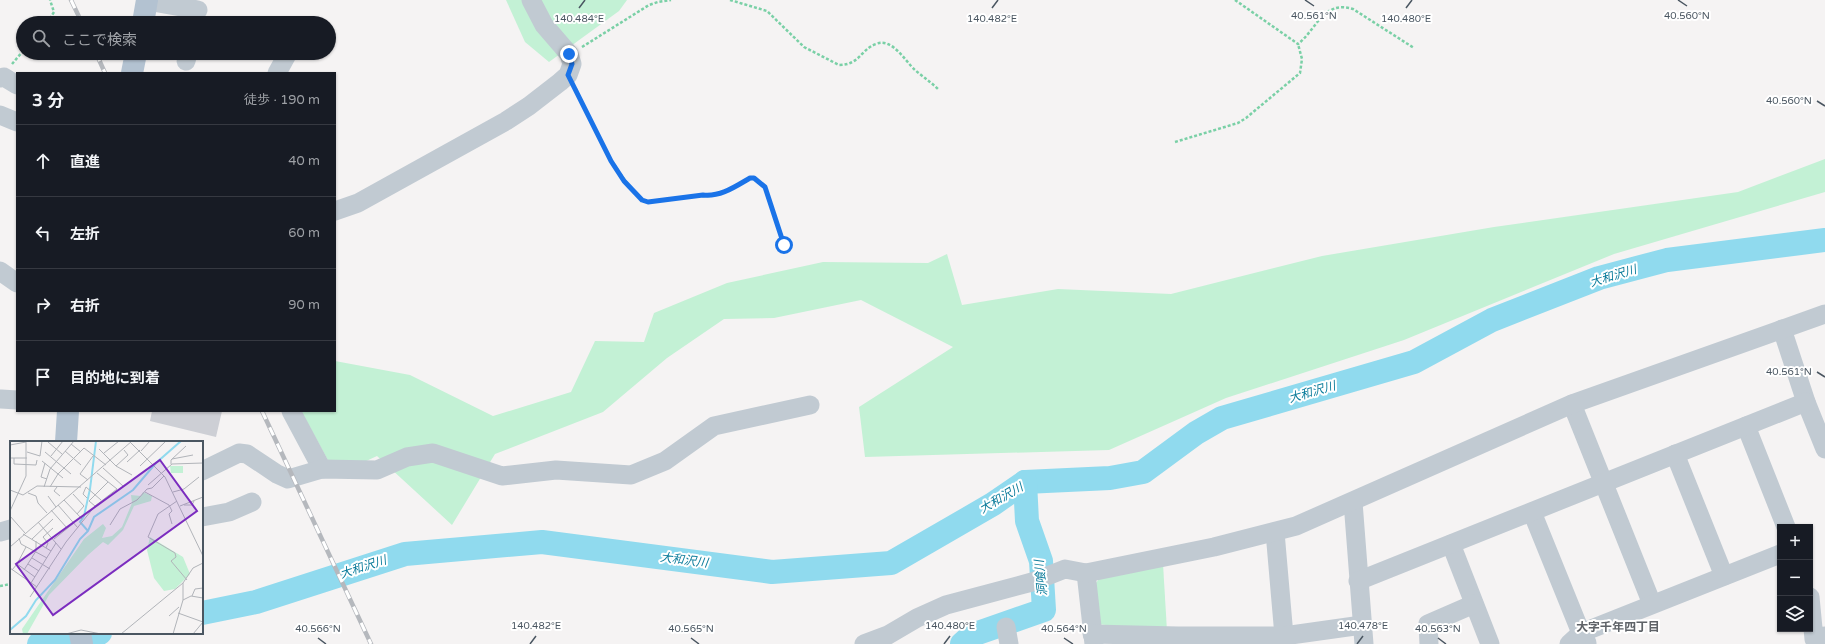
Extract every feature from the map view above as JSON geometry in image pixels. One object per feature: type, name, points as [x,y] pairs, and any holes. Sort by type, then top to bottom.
[{"type":"main road","points":[[144,16],[147,0]]},
{"type":"main road","points":[[132,72],[135,60]]},
{"type":"main road","points":[[66,441],[68,412]]},
{"type":"main road","points":[[80,634],[82,644]]},
{"type":"street","points":[[147,0],[198,11]]},
{"type":"street","points":[[336,211],[358,203],[506,121],[529,106],[568,75],[572,64],[569,54],[544,24],[531,0]]},
{"type":"street","points":[[278,72],[284,60]]},
{"type":"street","points":[[0,78],[4,77],[16,84]]},
{"type":"street","points":[[0,115],[16,122]]},
{"type":"street","points":[[0,271],[16,282]]},
{"type":"street","points":[[864,644],[888,635],[917,618],[946,605],[1032,582],[1065,569],[1086,572],[1214,547],[1296,526],[1572,404],[1825,314]]},
{"type":"street","points":[[1782,329],[1806,402],[1825,449]]},
{"type":"street","points":[[1358,581],[1806,402]]},
{"type":"street","points":[[1572,404],[1652,604]]},
{"type":"street","points":[[203,471],[239,453],[247,454],[277,474],[288,479],[322,469],[377,470],[407,457],[433,453],[502,476],[556,470],[631,475],[665,461],[714,426],[810,405]]},
{"type":"street","points":[[292,412],[322,469]]},
{"type":"street","points":[[1746,426],[1785,524]]},
{"type":"street","points":[[1675,454],[1724,576]]},
{"type":"street","points":[[203,517],[229,512],[252,502]]},
{"type":"street","points":[[1352,502],[1364,644]]},
{"type":"street","points":[[1532,512],[1579,640],[1652,604],[1777,555]]},
{"type":"street","points":[[0,532],[10,529]]},
{"type":"street","points":[[1275,532],[1284,636]]},
{"type":"street","points":[[1451,544],[1490,644]]},
{"type":"street","points":[[1086,572],[1093,639],[1179,640],[1284,636],[1362,624]]},
{"type":"street","points":[[1429,644],[1428,624],[1474,604]]},
{"type":"street","points":[[1813,614],[1818,640]]},
{"type":"path","points":[[50,0],[54,12],[51,16]]},
{"type":"path","points":[[569,54],[588,44],[649,5],[671,0]]},
{"type":"path","points":[[730,0],[767,11],[804,48],[839,65],[844,65],[858,59],[876,44],[883,43],[891,46],[902,54],[916,71],[928,79],[939,90]]},
{"type":"path","points":[[1175,142],[1238,123],[1300,73],[1302,59],[1298,44],[1235,0]]},
{"type":"path","points":[[1298,44],[1305,39],[1328,8],[1339,4],[1344,4],[1414,48]]},
{"type":"path","points":[[568,75],[611,161],[624,181],[642,200],[648,202],[703,195],[711,196],[722,193],[750,178],[754,178],[765,187],[784,245]]},
{"type":"path","points":[[0,586],[10,584]]},
{"type":"green space","points":[[506,0],[627,0],[619,11],[549,62],[525,42]]},
{"type":"green space","points":[[1825,159],[1825,192],[1614,254],[1404,340],[1226,398],[1109,450],[865,457],[859,407],[953,347],[861,300],[774,318],[724,319],[667,358],[603,412],[495,454],[452,525],[377,456],[336,475],[302,412],[336,412],[336,361],[410,375],[493,416],[571,392],[595,341],[644,342],[654,313],[727,283],[823,262],[928,263],[947,254],[962,305],[1058,289],[1171,294],[1322,256],[1494,227],[1738,192]]},
{"type":"green space","points":[[1163,564],[1167,631],[1096,624],[1092,588],[1099,579]]},
{"type":"building","points":[[152,412],[222,412],[216,437],[150,421]]},
{"type":"waterway","name":"大和沢川","points":[[203,613],[256,602],[405,554],[542,542],[772,572],[891,563],[993,504],[1025,482],[1110,478],[1143,472],[1196,433],[1222,418],[1414,362],[1492,320],[1599,278],[1667,260],[1825,240]]},
{"type":"waterway","name":"洞喰川","points":[[962,644],[972,635],[1044,610],[1041,561],[1027,521],[1025,482]]},
{"type":"waterway","name":"大和沢川","points":[[39,644],[94,634]]},
{"type":"railway","points":[[71,0],[79,16]]},
{"type":"railway","points":[[99,60],[105,72]]},
{"type":"railway","points":[[262,412],[371,644]]},
{"type":"district","name":"大字千年四丁目","points":[[1618,627]]},
{"type":"route","points":[[569,54],[572,64],[568,75],[611,161],[624,181],[642,200],[648,202],[703,195],[711,196],[722,193],[750,178],[754,178],[765,187],[784,245]]}]
